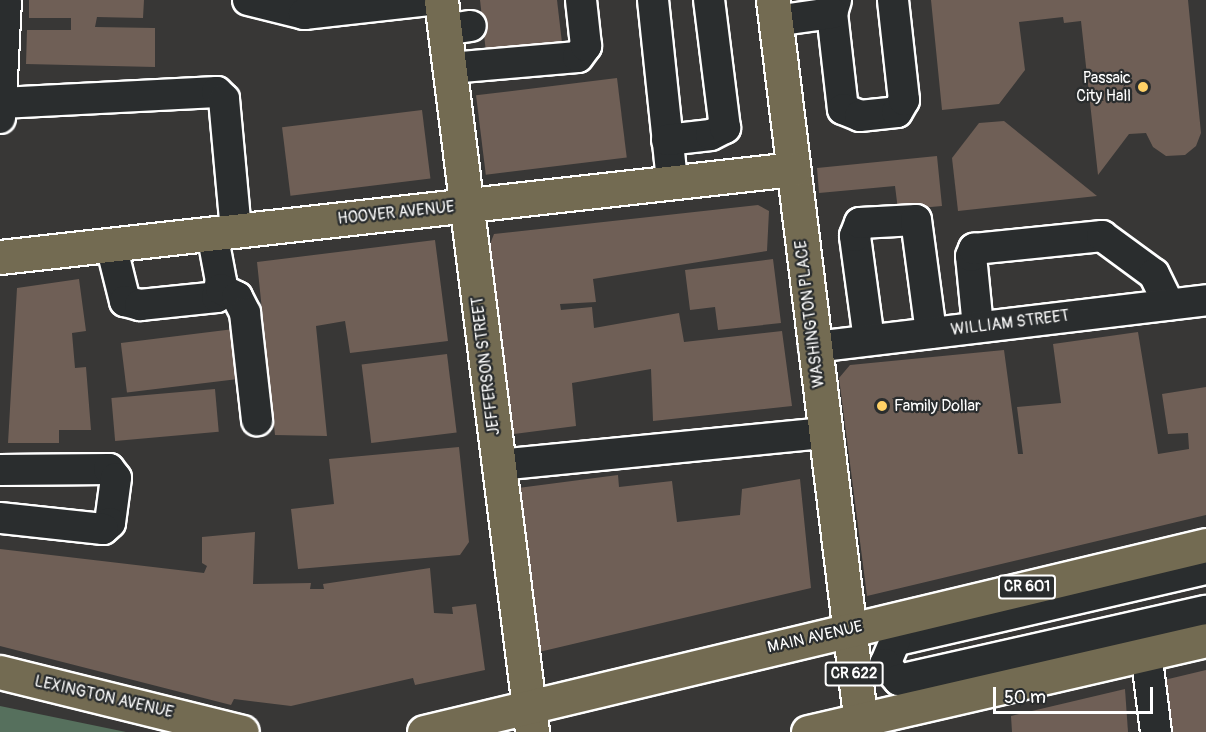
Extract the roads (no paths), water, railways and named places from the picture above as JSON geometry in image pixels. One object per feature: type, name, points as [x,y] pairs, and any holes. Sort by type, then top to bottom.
[{"type":"main road","name":"WASHINGTON PLACE","points":[[774,11],[849,629]]},
{"type":"main road","name":"JEFFERSON STREET","points":[[452,19],[450,68],[530,719]]},
{"type":"main road","name":"HOOVER AVENUE","points":[[0,257],[793,169]]},
{"type":"main road","name":"MAIN AVENUE","points":[[439,730],[530,719],[849,629],[919,624],[1206,545]]},
{"type":"main road","name":"CR 622","points":[[849,629],[861,726]]},
{"type":"main road","points":[[808,732],[861,726],[932,687],[1206,640]]},
{"type":"main road","name":"LEXINGTON AVENUE","points":[[0,672],[242,732]]},
{"type":"street","points":[[0,118],[6,0]]},
{"type":"street","points":[[248,0],[304,14],[431,0]]},
{"type":"street","points":[[450,68],[578,57],[586,46],[581,0]]},
{"type":"street","points":[[653,0],[672,182]]},
{"type":"street","points":[[667,140],[711,135],[725,128],[709,0]]},
{"type":"street","points":[[774,11],[834,6],[843,109],[860,117],[897,112],[904,100],[893,0]]},
{"type":"street","points":[[1,103],[217,92],[224,99],[224,232],[220,289],[217,297],[140,305],[125,301],[111,244]]},
{"type":"street","points":[[869,340],[855,236],[860,223],[916,220],[931,333]]},
{"type":"street","points":[[978,327],[970,256],[974,249],[1102,236],[1154,274],[1169,305]]},
{"type":"street","points":[[220,289],[237,297],[245,313],[257,420]]},
{"type":"street","name":"WILLIAM STREET","points":[[814,346],[1206,300]]},
{"type":"street","points":[[498,465],[825,433]]},
{"type":"street","points":[[0,470],[110,469],[116,478],[110,522],[103,529],[0,518]]},
{"type":"street","points":[[1206,569],[919,624],[895,641],[885,664],[899,680],[932,687],[1206,611]]},
{"type":"street","points":[[1146,652],[1155,732]]},
{"type":"place","name":"Passaic City Hall","points":[[1143,87]]},
{"type":"place","name":"Family Dollar","points":[[882,406]]}]
